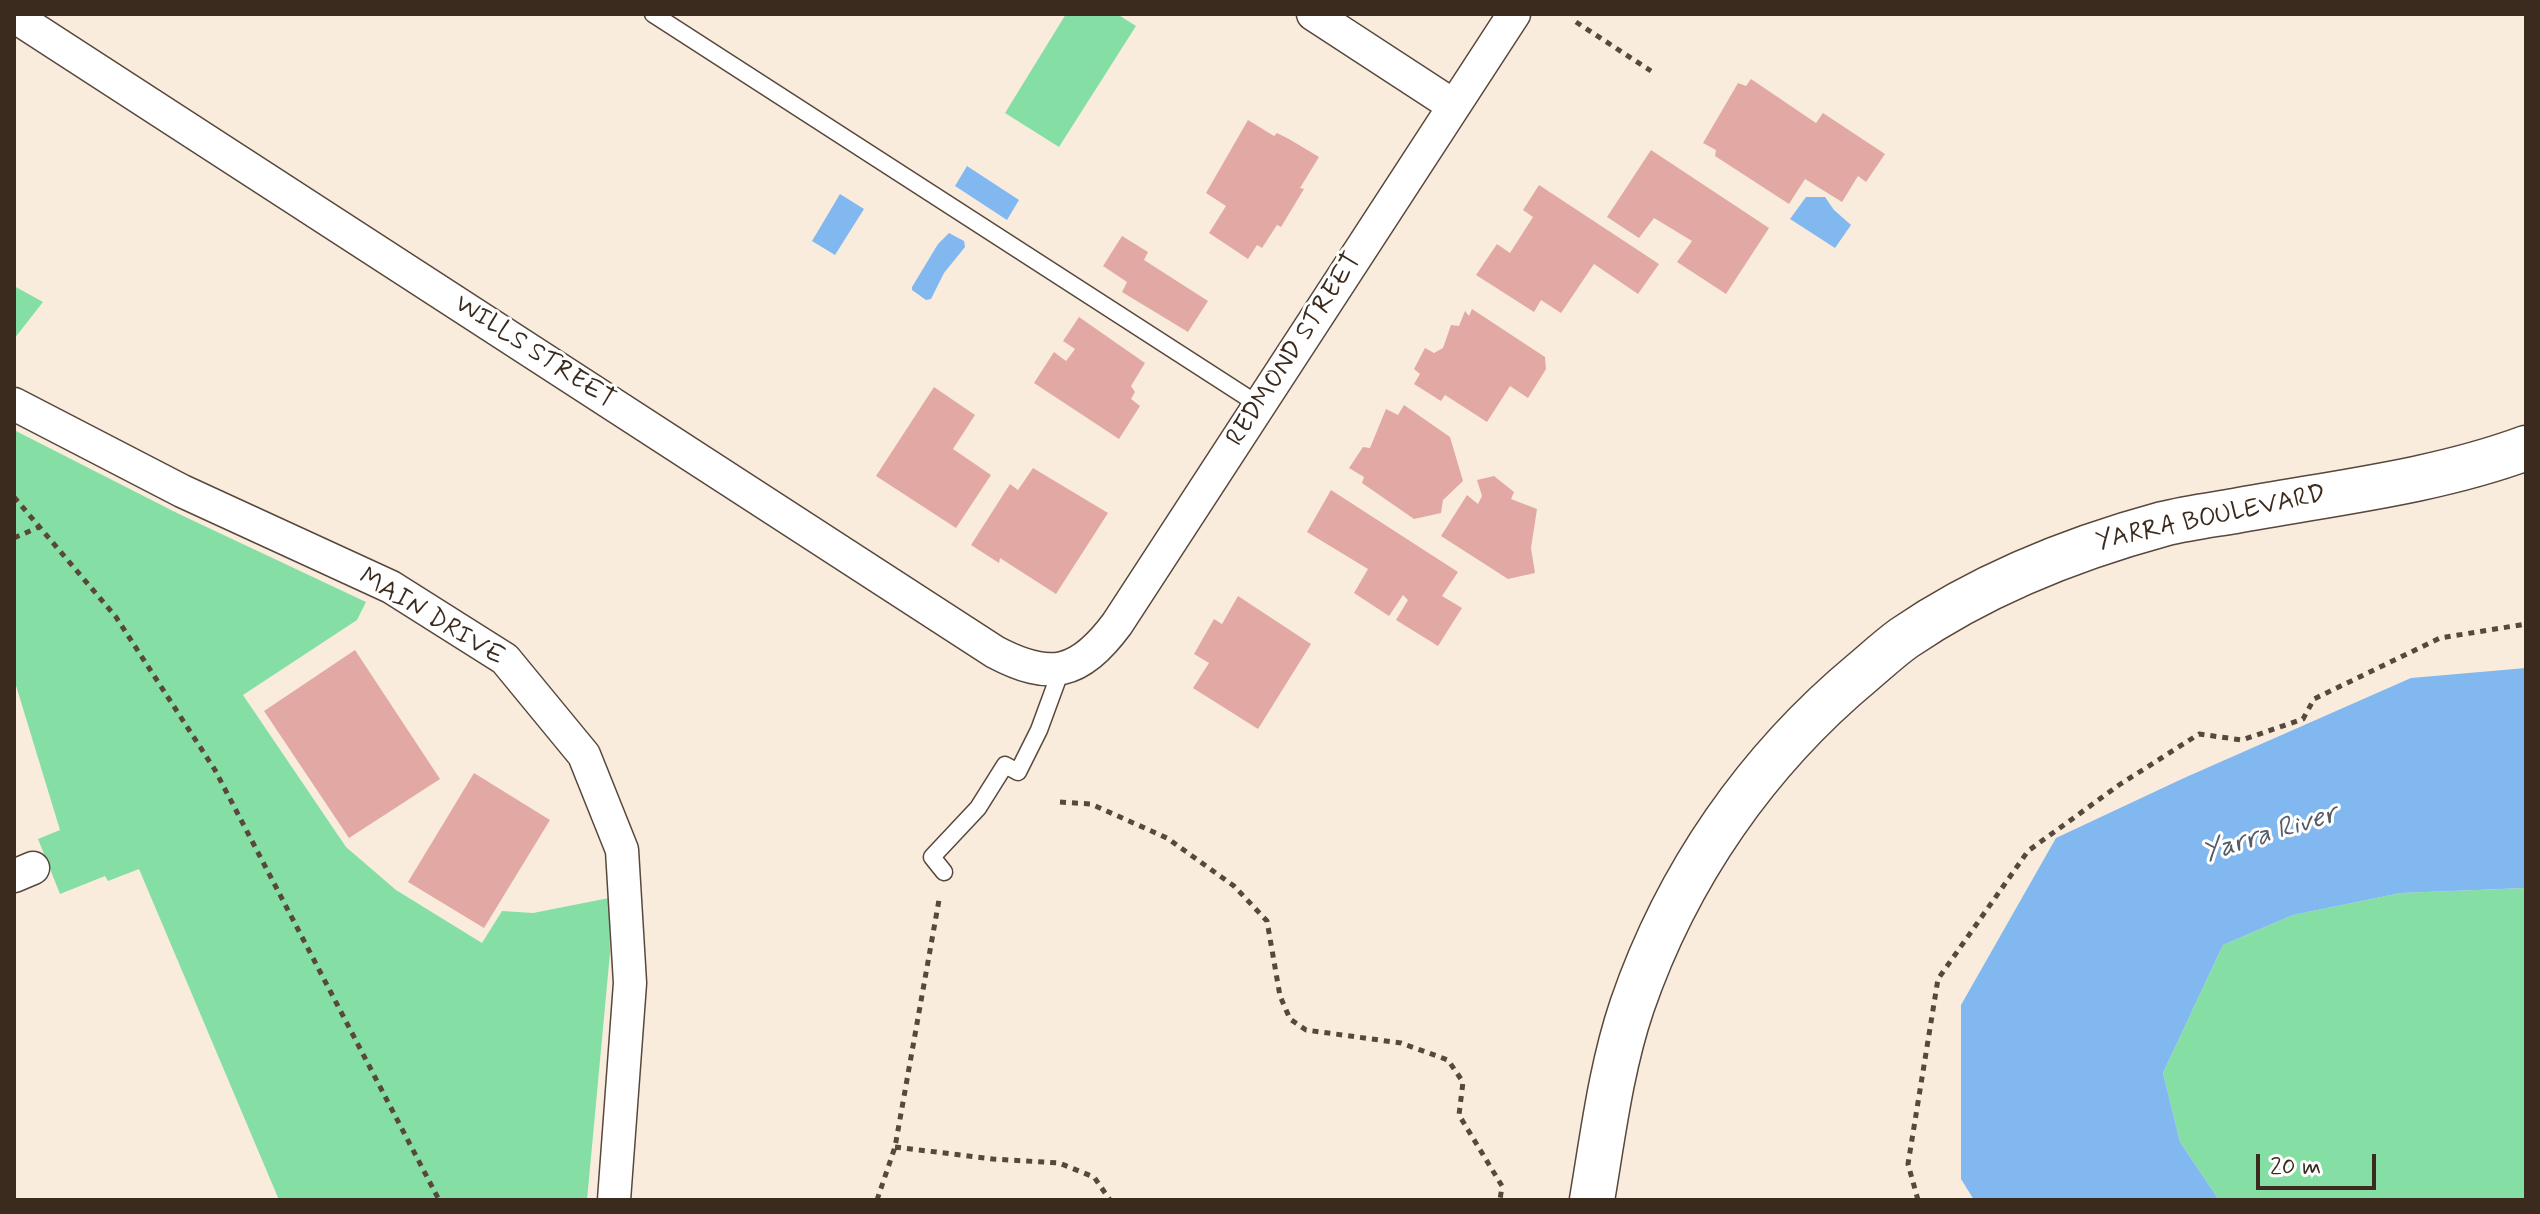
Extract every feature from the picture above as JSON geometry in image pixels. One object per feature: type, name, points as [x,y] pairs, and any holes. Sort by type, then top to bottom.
[{"type":"main road","name":"YARRA BOULEVARD","points":[[1592,1200],[1616,1063],[1632,1006],[1657,941],[1683,888],[1715,834],[1805,723],[1903,639],[2021,572],[2082,548],[2167,523],[2437,473],[2489,462],[2526,448]]},
{"type":"street","points":[[1313,14],[1454,106]]},
{"type":"street","name":"REDMOND STREET","points":[[1061,670],[1102,644],[1110,634],[1514,14]]},
{"type":"street","name":"WILLS STREET","points":[[14,16],[995,652],[1036,670],[1061,670]]},
{"type":"street","name":"MAIN DRIVE","points":[[14,404],[182,491],[391,587],[505,659],[584,755],[622,850],[630,983],[614,1200]]},
{"type":"lane","points":[[653,14],[1259,405]]},
{"type":"lane","points":[[944,872],[932,857],[978,808],[1005,765],[1018,772],[1039,730],[1061,670]]},
{"type":"path","points":[[1576,22],[1651,71]]},
{"type":"path","points":[[14,497],[116,617],[215,770],[439,1200]]},
{"type":"path","points":[[14,538],[39,527]]},
{"type":"path","points":[[1918,1200],[1908,1164],[1938,979],[2028,851],[2119,785],[2199,734],[2242,740],[2303,719],[2314,699],[2440,638],[2526,624]]},
{"type":"path","points":[[1060,802],[1091,804],[1167,838],[1234,886],[1267,921],[1280,996],[1290,1019],[1306,1030],[1401,1043],[1448,1060],[1463,1082],[1459,1115],[1502,1186],[1500,1200]]},
{"type":"path","points":[[877,1200],[895,1147],[944,872]]},
{"type":"path","points":[[895,1147],[993,1159],[1059,1163],[1094,1177],[1110,1200]]},
{"type":"green space","points":[[1066,14],[1117,14],[1136,26],[1059,147],[1005,113]]},
{"type":"green space","points":[[14,286],[43,302],[14,339]]},
{"type":"green space","points":[[14,430],[179,514],[366,602],[357,620],[243,695],[346,847],[396,890],[482,943],[502,911],[533,913],[609,898],[610,953],[587,1200],[279,1200],[139,869],[108,881],[105,876],[60,894],[38,839],[60,830],[14,679]]},
{"type":"green space","points":[[2526,888],[2526,1200],[2219,1200],[2180,1142],[2163,1073],[2223,945],[2293,915],[2401,893]]},
{"type":"water","points":[[967,166],[1019,200],[1007,220],[955,186]]},
{"type":"water","points":[[840,194],[864,209],[835,255],[812,241]]},
{"type":"water","points":[[1806,197],[1825,197],[1851,225],[1835,248],[1790,219]]},
{"type":"water","points":[[949,233],[964,241],[965,247],[944,273],[931,299],[926,300],[912,287],[938,244]]},
{"type":"water","name":"Yarra River","points":[[2526,668],[2526,888],[2401,893],[2293,915],[2223,945],[2163,1073],[2180,1142],[2219,1200],[1974,1200],[1961,1179],[1961,1005],[2056,838],[2411,678]]},
{"type":"building","points":[[1751,79],[1816,123],[1823,113],[1885,154],[1866,182],[1858,176],[1842,202],[1805,179],[1789,204],[1715,156],[1716,150],[1703,143],[1738,83],[1746,86]]},
{"type":"building","points":[[1248,120],[1319,157],[1281,227],[1277,225],[1262,248],[1257,245],[1248,259],[1209,233],[1226,206],[1206,193]]},
{"type":"building","points":[[1651,150],[1769,228],[1726,294],[1677,262],[1692,241],[1654,218],[1639,238],[1607,217]]},
{"type":"building","points":[[1539,185],[1659,264],[1638,294],[1594,264],[1561,313],[1541,300],[1534,312],[1476,275],[1497,244],[1510,253],[1533,217],[1523,210]]},
{"type":"building","points":[[1122,236],[1148,252],[1144,260],[1208,301],[1188,332],[1122,292],[1127,282],[1103,266]]},
{"type":"building","points":[[1472,309],[1545,357],[1546,369],[1528,398],[1510,386],[1487,422],[1445,395],[1441,401],[1414,384],[1420,374],[1414,369],[1425,348],[1434,353],[1443,348],[1451,325],[1459,326],[1465,311],[1469,316]]},
{"type":"building","points":[[1079,317],[1145,363],[1131,386],[1135,392],[1131,399],[1140,406],[1119,439],[1034,383],[1054,352],[1066,361],[1075,349],[1063,341]]},
{"type":"building","points":[[934,387],[975,415],[953,449],[991,475],[956,528],[876,476]]},
{"type":"building","points":[[1404,405],[1450,437],[1463,481],[1443,500],[1441,513],[1414,519],[1362,483],[1364,477],[1349,468],[1363,447],[1370,448],[1386,409],[1398,415]]},
{"type":"building","points":[[1033,468],[1108,513],[1056,594],[1000,558],[999,563],[971,545],[1010,484],[1018,490]]},
{"type":"building","points":[[1494,476],[1514,492],[1511,499],[1537,509],[1531,548],[1535,573],[1508,579],[1441,536],[1467,495],[1478,504],[1482,496],[1477,480]]},
{"type":"building","points":[[1331,490],[1458,572],[1442,596],[1462,608],[1438,646],[1396,620],[1408,600],[1403,595],[1389,616],[1354,593],[1368,569],[1307,532]]},
{"type":"building","points":[[1238,596],[1311,644],[1258,729],[1193,688],[1209,663],[1194,654],[1214,619],[1222,624]]},
{"type":"building","points":[[355,650],[440,779],[349,838],[264,711]]},
{"type":"building","points":[[474,773],[550,820],[484,928],[408,882]]}]
